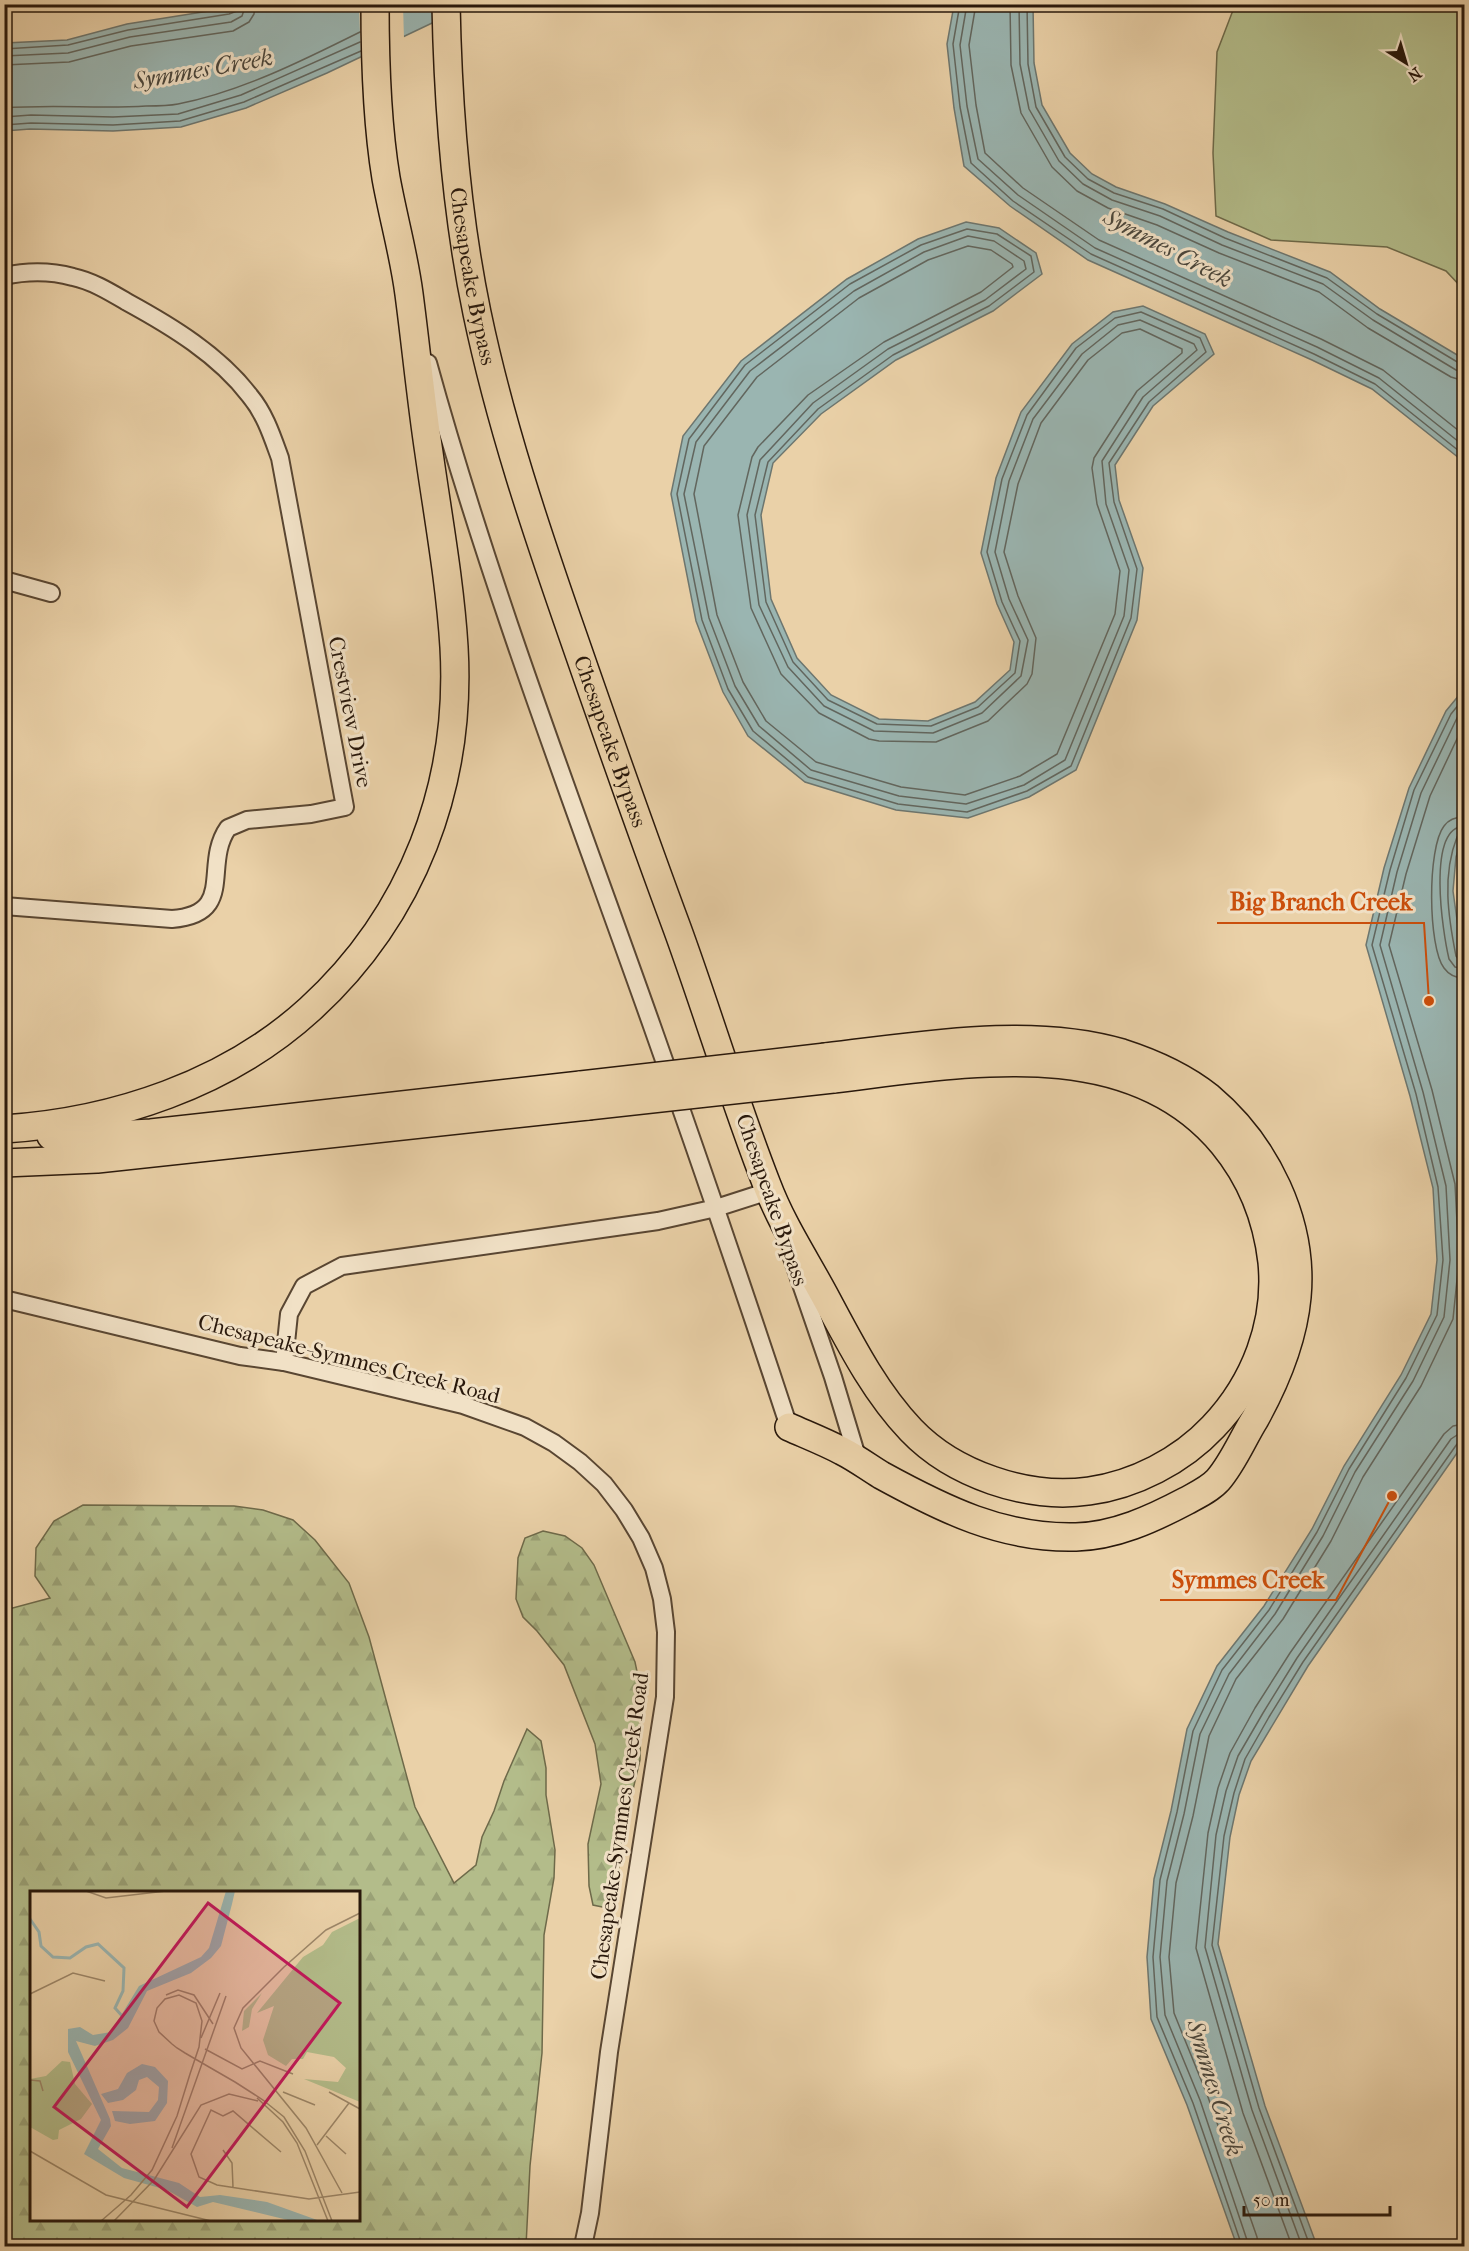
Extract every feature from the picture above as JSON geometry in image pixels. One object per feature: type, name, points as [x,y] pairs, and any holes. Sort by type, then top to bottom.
[{"type":"main road","points":[[6,1129],[80,1118],[148,1101],[213,1075],[247,1056],[303,1016],[332,989],[378,933],[401,897],[430,829],[440,795],[452,726],[454,648],[451,611],[418,384],[409,292],[386,175],[378,92],[375,4]]},
{"type":"main road","name":"Chesapeake Bypass","points":[[446,4],[447,71],[463,230],[476,310],[495,391],[523,486],[617,762],[769,1191]]},
{"type":"main road","points":[[789,1427],[858,1460],[969,1519],[1021,1534],[1077,1537],[1106,1533],[1161,1514],[1216,1482],[1224,1473],[1264,1402],[1281,1366],[1292,1329],[1297,1296],[1297,1264],[1293,1231],[1282,1199],[1251,1144],[1230,1118],[1208,1097],[1181,1078],[1157,1066],[1122,1053],[1088,1046],[1004,1040],[957,1043],[830,1068]]},
{"type":"main road","points":[[6,1129],[47,1136],[72,1137],[151,1133],[584,1095],[830,1068],[1047,1064],[1104,1072],[1152,1089],[1175,1101],[1196,1116],[1219,1139],[1238,1163],[1262,1213],[1270,1243],[1272,1311],[1263,1347],[1250,1376],[1233,1403],[1212,1428],[1187,1450],[1157,1469],[1125,1482],[1089,1491],[1052,1492],[1019,1487],[984,1477],[957,1465],[916,1435],[887,1400],[853,1348],[769,1191]]},
{"type":"main road","points":[[4,1163],[120,1157],[584,1095]]},
{"type":"street","name":"Crestview Drive","points":[[4,276],[47,272],[74,277],[100,287],[178,333],[212,358],[235,379],[264,416],[280,458],[345,807],[311,814],[247,820],[228,828],[219,848],[212,900],[198,914],[188,918],[172,919],[4,906]]},
{"type":"street","points":[[409,292],[450,442],[502,606],[716,1208],[789,1427]]},
{"type":"street","points":[[4,580],[51,592]]},
{"type":"street","points":[[284,1362],[289,1314],[304,1286],[342,1266],[658,1221],[716,1208],[769,1191]]},
{"type":"street","name":"Chesapeake Bypass","points":[[769,1191],[833,1377],[858,1460]]},
{"type":"street","name":"Chesapeake-Symmes Creek Road","points":[[4,1299],[240,1356],[284,1362],[463,1405],[525,1427],[554,1443],[604,1484],[624,1510],[641,1538],[654,1568],[662,1599],[666,1632],[665,1697],[609,2052],[590,2213],[583,2247]]},
{"type":"green space","points":[[1235,5],[1464,5],[1464,290],[1446,271],[1387,247],[1271,240],[1216,216],[1213,153],[1217,52]]},
{"type":"green space","points":[[83,1505],[234,1506],[263,1510],[293,1520],[315,1540],[349,1583],[369,1637],[415,1807],[454,1883],[476,1865],[482,1837],[527,1729],[541,1741],[546,1768],[546,1795],[555,1850],[554,1878],[544,1935],[542,2053],[530,2166],[526,2246],[5,2246],[5,1610],[50,1598],[35,1576],[36,1548],[54,1521]]},
{"type":"green space","points":[[543,1531],[565,1536],[582,1548],[594,1565],[635,1662],[639,1681],[640,1760],[622,1836],[617,1884],[607,1908],[593,1905],[589,1886],[588,1844],[601,1784],[595,1744],[564,1665],[523,1617],[516,1599],[518,1558],[525,1538]]},
{"type":"water","points":[[240,5],[470,5],[327,73],[246,108],[181,127],[113,131],[30,129],[5,131],[5,43],[67,40],[127,24]]},
{"type":"water","points":[[954,5],[1033,5],[1034,63],[1042,105],[1070,153],[1092,174],[1116,187],[1165,204],[1228,232],[1330,272],[1380,309],[1464,359],[1464,462],[1372,389],[1088,260],[1010,206],[964,166],[954,108],[947,44]]},
{"type":"water","points":[[966,222],[999,228],[1036,253],[1042,274],[993,311],[896,360],[821,414],[773,463],[761,515],[771,599],[797,658],[831,695],[879,719],[928,721],[975,702],[1010,670],[1014,642],[997,604],[981,553],[996,478],[1021,412],[1072,344],[1113,312],[1143,306],[1205,334],[1214,354],[1153,406],[1115,465],[1119,500],[1143,568],[1137,620],[1076,770],[1029,797],[968,818],[896,810],[805,782],[748,736],[723,692],[696,621],[671,494],[683,436],[741,361],[847,279],[918,239]]},
{"type":"water","points":[[1464,689],[1464,832],[1456,857],[1453,891],[1464,970],[1464,1443],[1308,1666],[1251,1761],[1239,1795],[1230,1837],[1218,1944],[1265,2106],[1317,2246],[1237,2246],[1187,2105],[1151,2019],[1147,1957],[1154,1879],[1171,1811],[1187,1729],[1217,1666],[1264,1606],[1312,1529],[1344,1466],[1401,1375],[1431,1314],[1437,1260],[1433,1188],[1410,1096],[1366,945],[1384,868],[1409,788],[1446,711]]},
{"type":"pier","points":[[359,5],[403,5],[404,39],[361,60]]},
{"type":"place","name":"Big Branch Creek","points":[[1429,1001]]},
{"type":"place","name":"Symmes Creek","points":[[1392,1496]]}]
